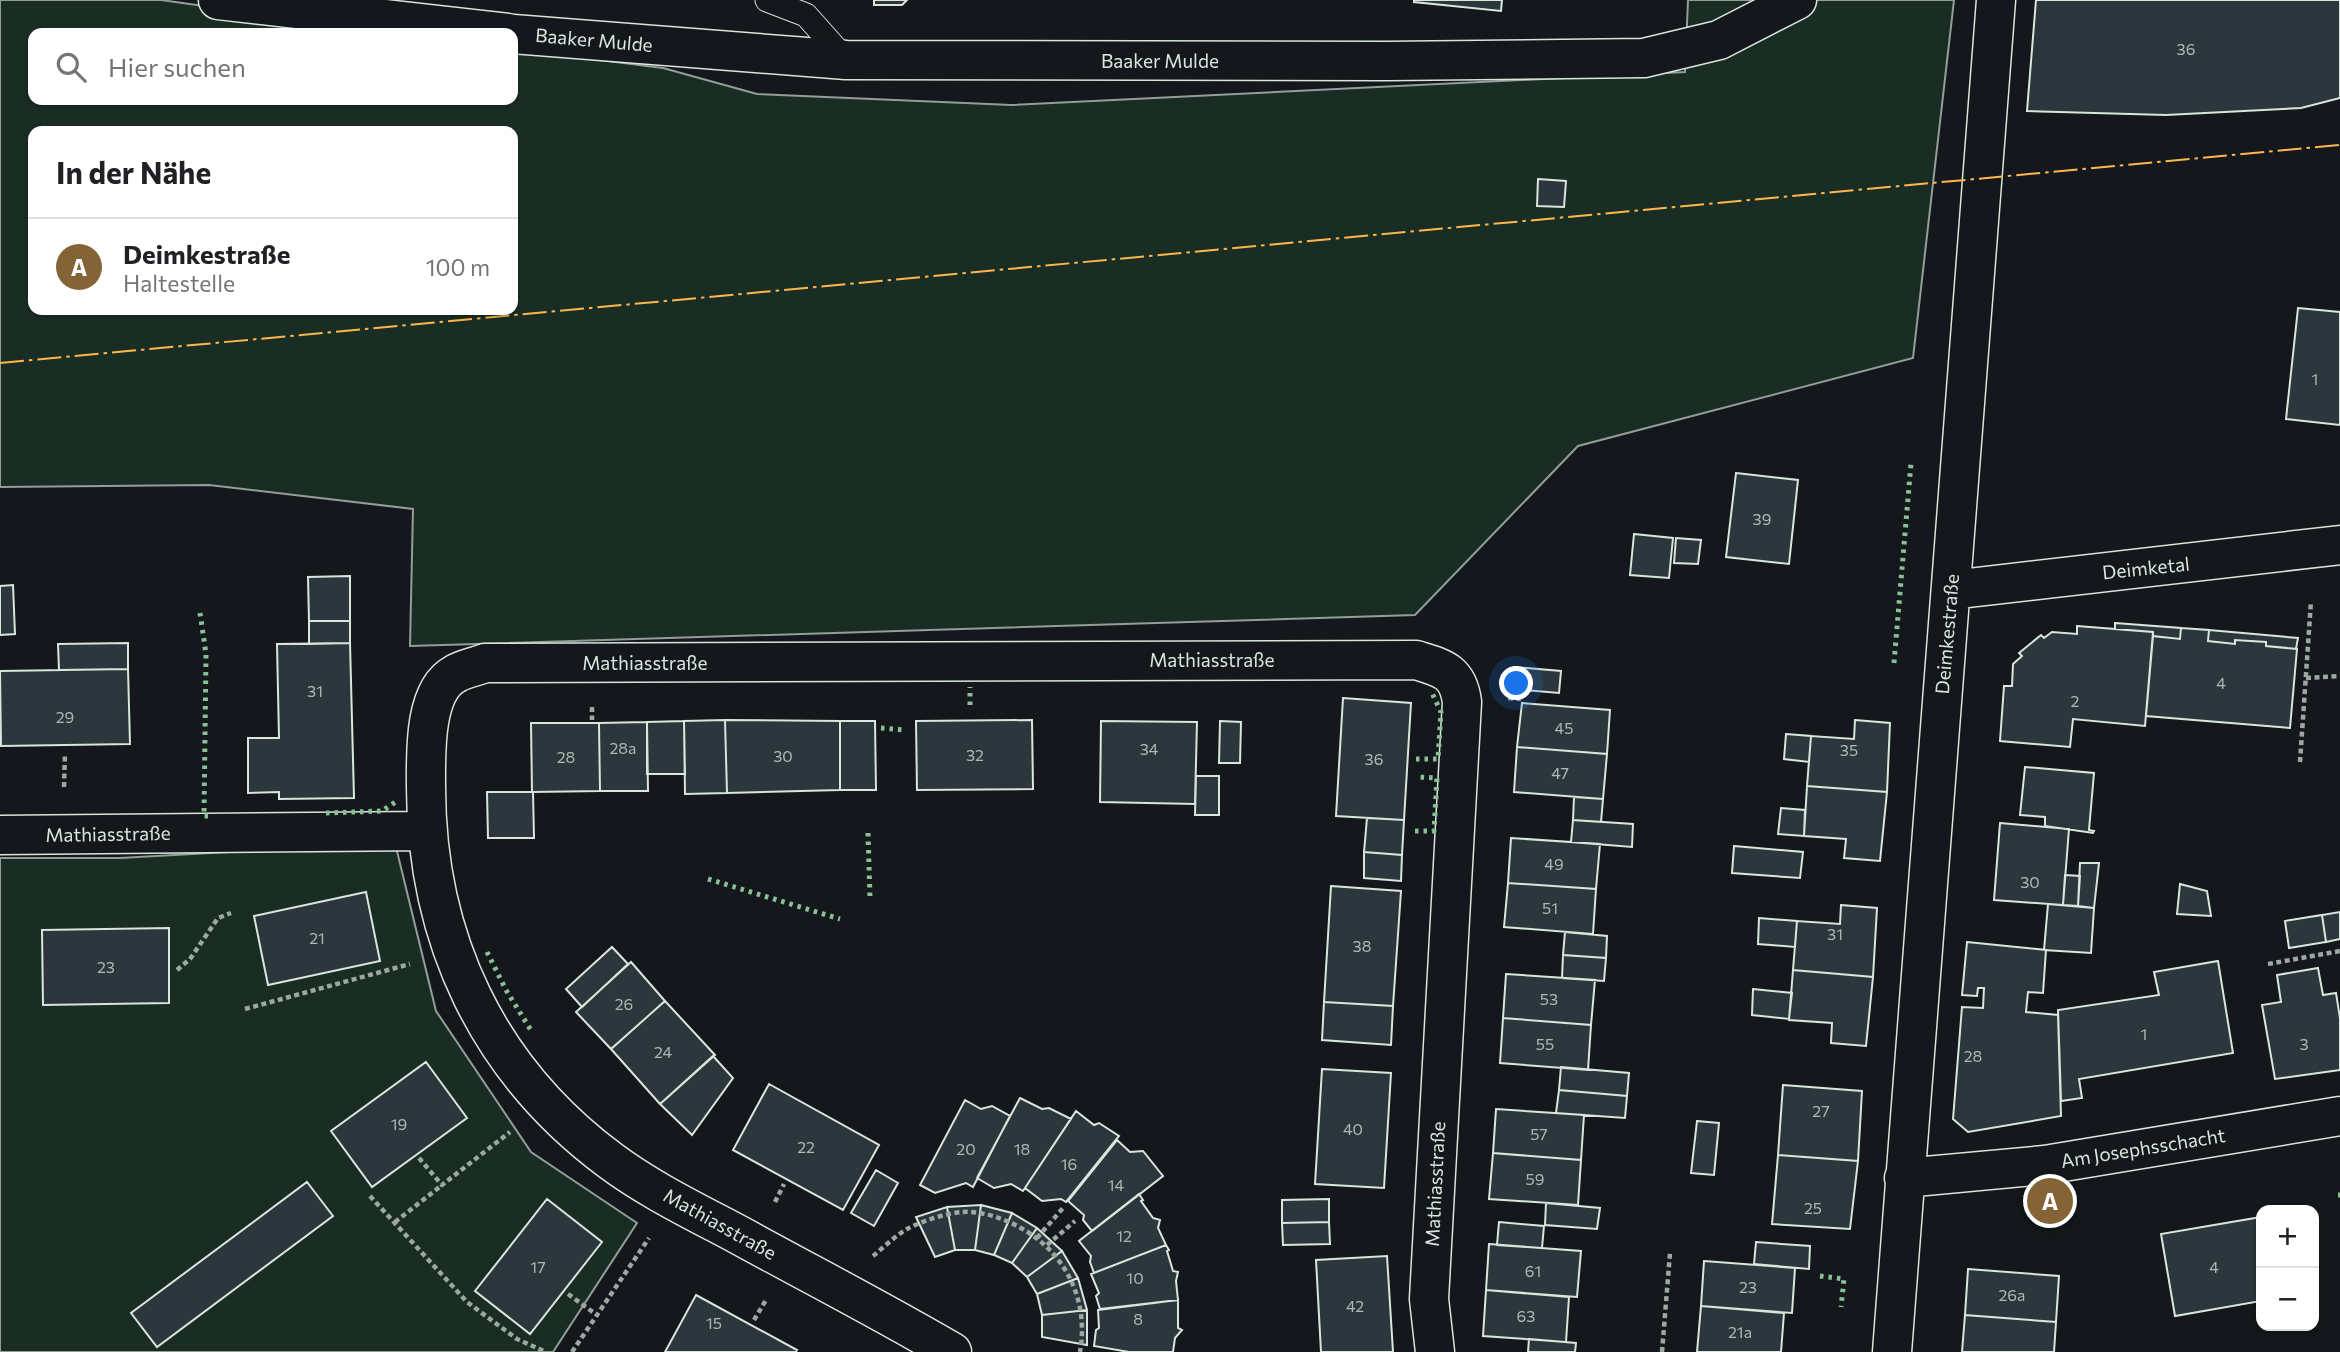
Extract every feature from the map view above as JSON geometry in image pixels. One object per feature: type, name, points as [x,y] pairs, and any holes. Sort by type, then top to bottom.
[{"type":"street","name":"Baaker Mulde","points":[[218,0],[458,28]]},
{"type":"street","name":"Baaker Mulde","points":[[518,35],[846,60],[1387,61],[1644,58],[1719,40],[1797,0]]},
{"type":"street","name":"Deimkestraße","points":[[1892,1352],[1996,0]]},
{"type":"street","name":"Deimketal","points":[[1951,590],[2340,545]]},
{"type":"street","name":"Mathiasstraße","points":[[952,1352],[659,1191],[611,1161],[547,1103],[491,1033],[459,970],[453,952],[426,831],[426,743],[435,699],[442,685],[454,674],[485,663],[1416,660],[1443,669],[1457,681],[1462,702],[1429,1299],[1435,1352]]},
{"type":"street","name":"Mathiasstraße","points":[[0,835],[426,831]]},
{"type":"street","name":"Am Josephsschacht","points":[[1904,1178],[2045,1165],[2340,1115]]},
{"type":"lane","points":[[766,0],[806,15],[846,60]]},
{"type":"path","points":[[2300,762],[2312,601]]},
{"type":"path","points":[[2306,678],[2340,676]]},
{"type":"path","points":[[177,970],[190,959],[218,918],[232,914]]},
{"type":"path","points":[[2268,964],[2340,951]]},
{"type":"path","points":[[245,1009],[453,952]]},
{"type":"path","points":[[394,1222],[547,1103]]},
{"type":"path","points":[[419,1158],[442,1185]]},
{"type":"path","points":[[370,1196],[467,1302],[517,1339],[546,1352]]},
{"type":"path","points":[[1037,1238],[1063,1208]]},
{"type":"path","points":[[869,1259],[907,1229],[961,1212],[992,1216],[1026,1230],[1047,1245],[1077,1290],[1081,1329],[1080,1352]]},
{"type":"path","points":[[1047,1245],[1075,1221]]},
{"type":"path","points":[[572,1352],[651,1235]]},
{"type":"path","points":[[1662,1352],[1670,1253]]},
{"type":"path","points":[[568,1294],[597,1315]]},
{"type":"green space","points":[[0,0],[161,0],[362,28],[28,28],[28,105],[518,105],[518,50],[663,68],[757,94],[1011,105],[1685,72],[1688,0],[1954,0],[1913,358],[1578,446],[1415,615],[410,646],[413,509],[209,485],[0,487]]},
{"type":"green space","points":[[395,843],[436,1011],[531,1152],[637,1223],[553,1352],[0,1352],[0,858],[120,858]]},
{"type":"building","points":[[874,0],[907,0],[902,5],[874,5]]},
{"type":"building","points":[[1414,0],[1502,0],[1501,11]]},
{"type":"building","points":[[2036,0],[2340,0],[2340,98],[2301,108],[2166,115],[2027,111]]},
{"type":"building","points":[[1538,179],[1566,181],[1564,207],[1537,206]]},
{"type":"building","points":[[2298,308],[2340,312],[2340,425],[2286,419]]},
{"type":"building","points":[[1736,473],[1798,480],[1789,564],[1726,557]]},
{"type":"building","points":[[1634,534],[1673,538],[1669,578],[1630,575]]},
{"type":"building","points":[[1676,538],[1701,540],[1698,564],[1674,563]]},
{"type":"building","points":[[350,576],[350,621],[309,621],[308,577]]},
{"type":"building","points":[[13,585],[15,634],[0,635],[0,586]]},
{"type":"building","points":[[309,621],[350,621],[350,643],[309,644]]},
{"type":"building","points":[[2115,623],[2181,628],[2180,639],[2153,636],[2153,632],[2115,629]]},
{"type":"building","points":[[2077,626],[2153,632],[2145,726],[2073,719],[2070,747],[2000,741],[2004,686],[2012,686],[2013,664],[2022,656],[2019,653],[2041,635],[2044,638],[2052,632],[2077,634]]},
{"type":"building","points":[[2181,628],[2209,630],[2208,641],[2235,644],[2235,640],[2266,642],[2266,646],[2297,649],[2290,728],[2146,716],[2153,636],[2180,639]]},
{"type":"building","points":[[2209,630],[2298,638],[2296,649],[2266,646],[2266,642],[2235,640],[2235,644],[2208,641]]},
{"type":"building","points":[[128,643],[128,669],[59,670],[58,644]]},
{"type":"building","points":[[350,643],[354,798],[279,799],[279,792],[248,793],[248,738],[279,738],[277,644]]},
{"type":"building","points":[[1515,667],[1561,671],[1559,693],[1513,689]]},
{"type":"building","points":[[128,669],[130,744],[1,746],[0,671]]},
{"type":"building","points":[[1343,698],[1411,703],[1404,820],[1336,816]]},
{"type":"building","points":[[1522,703],[1610,710],[1607,754],[1517,747]]},
{"type":"building","points":[[725,720],[840,721],[840,790],[727,793]]},
{"type":"building","points":[[725,720],[727,793],[685,794],[684,721]]},
{"type":"building","points":[[1032,720],[1033,789],[917,790],[916,721]]},
{"type":"building","points":[[1855,720],[1890,723],[1887,792],[1807,786],[1811,736],[1854,739]]},
{"type":"building","points":[[684,721],[685,774],[647,774],[647,722]]},
{"type":"building","points":[[840,721],[875,721],[876,790],[840,790]]},
{"type":"building","points":[[1101,721],[1197,722],[1195,804],[1100,802]]},
{"type":"building","points":[[1220,721],[1241,722],[1240,763],[1219,763]]},
{"type":"building","points":[[647,722],[648,791],[600,791],[599,723]]},
{"type":"building","points":[[531,723],[599,723],[600,791],[532,792]]},
{"type":"building","points":[[1786,734],[1811,736],[1809,762],[1784,759]]},
{"type":"building","points":[[1517,747],[1607,754],[1603,799],[1514,792]]},
{"type":"building","points":[[2025,767],[2094,773],[2089,830],[2094,831],[2093,833],[2045,826],[2045,817],[2020,815]]},
{"type":"building","points":[[1196,776],[1219,776],[1219,815],[1195,815]]},
{"type":"building","points":[[1807,786],[1887,792],[1880,861],[1844,858],[1846,839],[1804,836]]},
{"type":"building","points":[[487,792],[533,792],[534,838],[488,838]]},
{"type":"building","points":[[1574,797],[1603,799],[1601,822],[1573,820]]},
{"type":"building","points":[[1781,808],[1805,810],[1804,836],[1778,834]]},
{"type":"building","points":[[1367,818],[1404,820],[1402,855],[1364,852]]},
{"type":"building","points":[[1573,820],[1633,824],[1632,847],[1571,842]]},
{"type":"building","points":[[2000,823],[2069,829],[2063,905],[1994,900]]},
{"type":"building","points":[[1511,838],[1600,844],[1596,889],[1508,883]]},
{"type":"building","points":[[1734,846],[1803,852],[1800,878],[1732,873]]},
{"type":"building","points":[[1364,852],[1402,855],[1401,881],[1364,878]]},
{"type":"building","points":[[2080,863],[2099,863],[2094,908],[2078,906]]},
{"type":"building","points":[[2065,875],[2080,876],[2078,906],[2063,905]]},
{"type":"building","points":[[1508,883],[1596,889],[1593,934],[1504,927]]},
{"type":"building","points":[[2180,884],[2207,891],[2211,916],[2177,914]]},
{"type":"building","points":[[1331,886],[1401,891],[1393,1006],[1324,1002]]},
{"type":"building","points":[[366,892],[380,961],[268,985],[254,916]]},
{"type":"building","points":[[2048,904],[2094,908],[2091,953],[2044,950]]},
{"type":"building","points":[[1841,905],[1877,908],[1873,977],[1793,970],[1797,921],[1840,924]]},
{"type":"building","points":[[2340,912],[2340,939],[2326,942],[2322,915]]},
{"type":"building","points":[[2322,915],[2326,942],[2289,948],[2285,921]]},
{"type":"building","points":[[1759,918],[1797,921],[1795,947],[1758,944]]},
{"type":"building","points":[[169,928],[169,1003],[43,1005],[42,930]]},
{"type":"building","points":[[1565,932],[1607,936],[1606,958],[1563,955]]},
{"type":"building","points":[[1967,942],[2046,950],[2043,993],[2028,992],[2026,1012],[2058,1015],[2061,1116],[1968,1132],[1953,1119],[1962,1007],[1983,1008],[1984,988],[1978,988],[1977,996],[1962,995]]},
{"type":"building","points":[[612,947],[628,964],[582,1007],[566,989]]},
{"type":"building","points":[[1563,955],[1606,958],[1604,981],[1562,978]]},
{"type":"building","points":[[2218,961],[2233,1053],[2079,1079],[2082,1098],[2061,1101],[2058,1010],[2159,995],[2154,972]]},
{"type":"building","points":[[631,962],[665,1001],[611,1049],[576,1012]]},
{"type":"building","points":[[2318,968],[2323,995],[2336,993],[2340,1018],[2340,1070],[2275,1079],[2262,1005],[2281,1002],[2277,975]]},
{"type":"building","points":[[1793,970],[1873,977],[1866,1046],[1831,1043],[1832,1023],[1789,1020]]},
{"type":"building","points":[[1506,974],[1595,980],[1591,1025],[1503,1018]]},
{"type":"building","points":[[1753,989],[1792,993],[1789,1019],[1752,1015]]},
{"type":"building","points":[[665,1001],[715,1055],[660,1104],[611,1049]]},
{"type":"building","points":[[1324,1002],[1393,1006],[1391,1045],[1322,1040]]},
{"type":"building","points":[[1503,1018],[1591,1025],[1588,1070],[1500,1063]]},
{"type":"building","points":[[713,1056],[733,1078],[692,1135],[660,1104]]},
{"type":"building","points":[[426,1062],[467,1118],[372,1187],[331,1131]]},
{"type":"building","points":[[1561,1067],[1629,1073],[1627,1096],[1559,1090]]},
{"type":"building","points":[[1322,1069],[1391,1073],[1384,1188],[1315,1184]]},
{"type":"building","points":[[769,1084],[879,1145],[843,1210],[733,1150]]},
{"type":"building","points":[[1783,1085],[1862,1091],[1858,1161],[1778,1155]]},
{"type":"building","points":[[1559,1090],[1627,1096],[1625,1118],[1556,1113]]},
{"type":"building","points":[[1020,1098],[1071,1119],[1023,1191],[1011,1184],[994,1188],[977,1178]]},
{"type":"building","points":[[965,1100],[981,1109],[992,1106],[1010,1116],[973,1187],[966,1183],[935,1193],[920,1185]]},
{"type":"building","points":[[1496,1109],[1584,1115],[1581,1160],[1493,1153]]},
{"type":"building","points":[[1076,1111],[1094,1125],[1099,1123],[1119,1136],[1066,1202],[1061,1199],[1042,1201],[1025,1188]]},
{"type":"building","points":[[1697,1121],[1719,1123],[1714,1175],[1691,1173]]},
{"type":"building","points":[[1117,1140],[1130,1152],[1143,1151],[1163,1176],[1092,1231],[1083,1220],[1084,1215],[1068,1201]]},
{"type":"building","points":[[1493,1153],[1581,1160],[1578,1205],[1489,1199]]},
{"type":"building","points":[[1778,1155],[1858,1161],[1850,1229],[1772,1224]]},
{"type":"building","points":[[876,1170],[898,1183],[874,1226],[851,1213]]},
{"type":"building","points":[[307,1182],[333,1216],[157,1347],[131,1313]]},
{"type":"building","points":[[1139,1194],[1153,1218],[1160,1220],[1158,1228],[1166,1245],[1094,1273],[1091,1256],[1079,1241]]},
{"type":"building","points":[[547,1199],[602,1242],[530,1334],[475,1291]]},
{"type":"building","points":[[1329,1199],[1329,1222],[1282,1223],[1282,1200]]},
{"type":"building","points":[[1546,1203],[1600,1208],[1597,1229],[1545,1225]]},
{"type":"building","points":[[981,1205],[975,1250],[955,1250],[947,1207]]},
{"type":"building","points":[[981,1205],[1012,1213],[994,1255],[975,1250]]},
{"type":"building","points":[[947,1207],[955,1250],[935,1257],[916,1217]]},
{"type":"building","points":[[1012,1213],[1037,1228],[1012,1263],[994,1255]]},
{"type":"building","points":[[2256,1218],[2256,1302],[2175,1316],[2161,1234]]},
{"type":"building","points":[[1329,1222],[1330,1244],[1283,1245],[1282,1223]]},
{"type":"building","points":[[1499,1222],[1544,1226],[1542,1248],[1497,1245]]},
{"type":"building","points":[[1037,1228],[1062,1251],[1027,1277],[1012,1263]]},
{"type":"building","points":[[1756,1242],[1810,1246],[1809,1269],[1754,1264]]},
{"type":"building","points":[[1489,1244],[1581,1251],[1577,1297],[1486,1290]]},
{"type":"building","points":[[1166,1245],[1173,1271],[1178,1272],[1178,1300],[1100,1309],[1096,1296],[1099,1293],[1091,1274]]},
{"type":"building","points":[[1062,1251],[1078,1278],[1037,1294],[1027,1277]]},
{"type":"building","points":[[1387,1256],[1393,1352],[1321,1352],[1316,1260]]},
{"type":"building","points":[[1704,1261],[1795,1268],[1792,1313],[1701,1306]]},
{"type":"building","points":[[1968,1269],[2059,1276],[2056,1322],[1965,1315]]},
{"type":"building","points":[[1078,1278],[1087,1310],[1042,1315],[1037,1294]]},
{"type":"building","points":[[1486,1290],[1569,1297],[1566,1342],[1483,1336]]},
{"type":"building","points":[[696,1295],[797,1350],[796,1352],[665,1352]]},
{"type":"building","points":[[1178,1300],[1178,1328],[1182,1330],[1175,1338],[1173,1352],[1129,1352],[1094,1346],[1096,1330],[1099,1328],[1098,1310]]},
{"type":"building","points":[[1701,1306],[1784,1313],[1781,1352],[1697,1352]]},
{"type":"building","points":[[1087,1310],[1087,1345],[1042,1337],[1042,1315]]},
{"type":"building","points":[[1965,1315],[2056,1322],[2054,1352],[1962,1352]]},
{"type":"building","points":[[1529,1339],[1576,1343],[1575,1352],[1528,1352]]},
{"type":"hedge","points":[[1894,663],[1911,463]]},
{"type":"hedge","points":[[200,613],[206,654],[204,816],[208,816]]},
{"type":"hedge","points":[[970,687],[970,705]]},
{"type":"hedge","points":[[1416,759],[1438,759],[1441,712],[1432,693]]},
{"type":"hedge","points":[[881,728],[905,730]]},
{"type":"hedge","points":[[1415,831],[1434,831],[1437,778],[1418,777]]},
{"type":"hedge","points":[[326,813],[382,811],[397,801]]},
{"type":"hedge","points":[[868,833],[870,898]]},
{"type":"hedge","points":[[708,879],[840,919]]},
{"type":"hedge","points":[[487,952],[532,1032]]},
{"type":"hedge","points":[[1820,1276],[1844,1279],[1841,1307]]},
{"type":"power","points":[[518,315],[2340,145]]},
{"type":"power","points":[[0,363],[515,315]]},
{"type":"place","name":"Deimkestraße","points":[[2050,1201]]}]
